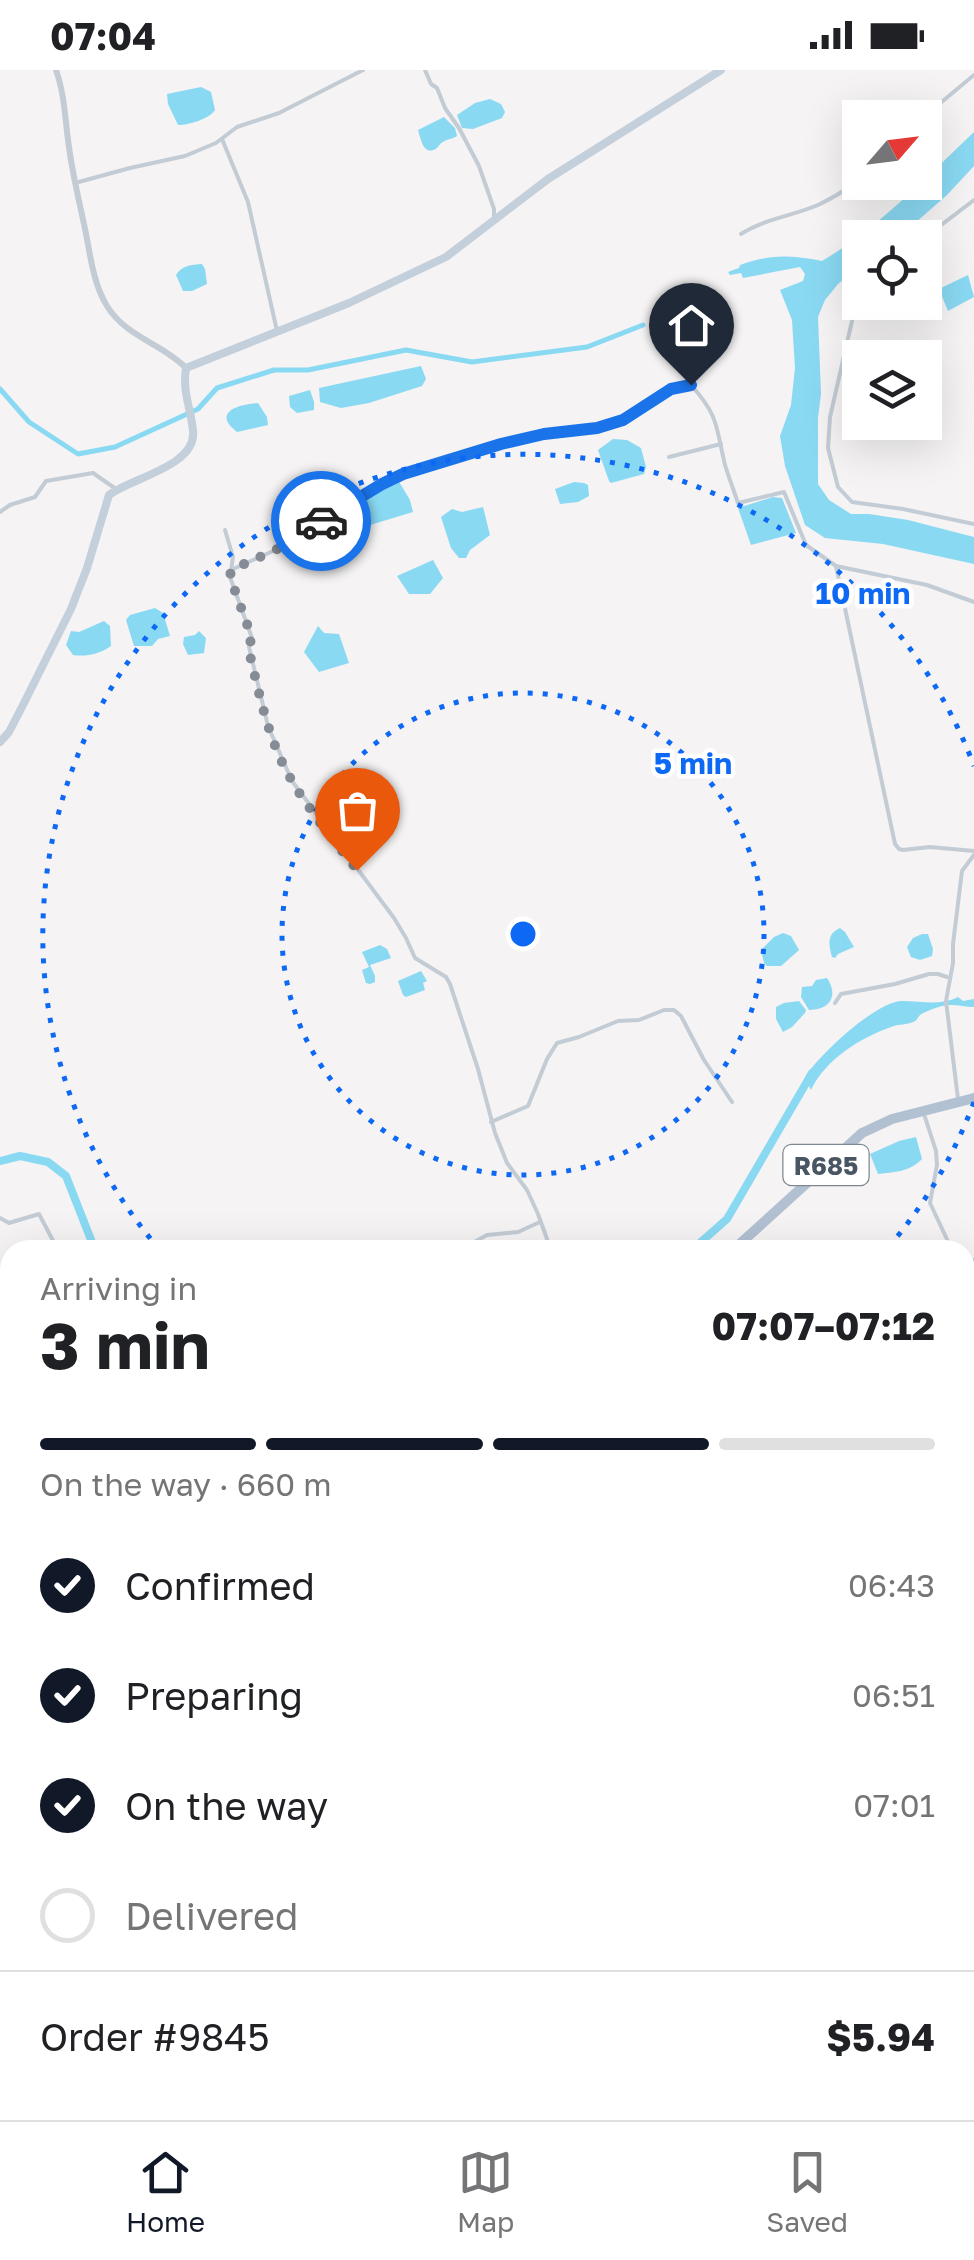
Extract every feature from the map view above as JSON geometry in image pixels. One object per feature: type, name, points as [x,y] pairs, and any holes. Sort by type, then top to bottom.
[{"type":"main road","points":[[0,742],[9,732],[71,608],[87,568],[105,500],[116,489],[166,468],[192,446],[194,436],[184,382],[186,368],[349,303],[446,257],[548,179],[721,70]]},
{"type":"main road","name":"R685","points":[[744,1240],[862,1133],[892,1119],[974,1098]]},
{"type":"main road","name":"R685","points":[[753,1240],[865,1139],[923,1112]]},
{"type":"street","points":[[56,70],[94,272],[107,306],[124,326],[186,368]]},
{"type":"street","points":[[75,184],[184,156],[222,139],[238,127],[279,114],[363,70]]},
{"type":"street","points":[[425,70],[479,166],[494,209],[494,221]]},
{"type":"street","points":[[942,102],[974,75]]},
{"type":"street","points":[[222,139],[248,202],[278,331]]},
{"type":"street","points":[[741,234],[817,205],[842,190]]},
{"type":"street","points":[[942,223],[974,200]]},
{"type":"street","points":[[852,320],[830,417],[828,448],[838,487],[852,502],[974,524]]},
{"type":"street","points":[[231,570],[315,531],[320,522],[403,474],[501,444],[623,420],[671,389],[691,385],[712,413],[738,504],[784,492],[806,545],[836,566],[927,585],[974,602]]},
{"type":"street","points":[[670,457],[721,444]]},
{"type":"street","points":[[0,512],[35,497],[46,481],[93,474],[116,489]]},
{"type":"street","points":[[225,530],[233,557],[230,577],[252,638],[248,647],[268,726],[285,766],[292,781],[394,918],[415,958],[446,977],[460,1010],[491,1122],[507,1163],[527,1190],[547,1240]]},
{"type":"street","points":[[836,566],[896,844],[902,850],[930,846],[974,853],[962,871],[946,1004],[958,1102]]},
{"type":"street","points":[[835,1003],[840,994],[930,974],[949,978]]},
{"type":"street","points":[[491,1122],[528,1106],[557,1042],[664,1010],[674,1010],[680,1016],[732,1102]]},
{"type":"street","points":[[923,1112],[936,1151],[930,1203],[947,1240]]},
{"type":"street","points":[[0,1218],[9,1223],[40,1214],[53,1240]]},
{"type":"street","points":[[479,1240],[488,1235],[518,1232],[541,1222]]},
{"type":"water","points":[[201,87],[211,92],[215,110],[198,121],[178,125],[167,94]]},
{"type":"water","points":[[490,99],[501,104],[505,112],[502,118],[473,129],[462,128],[457,115]]},
{"type":"water","points":[[444,117],[457,136],[429,150],[418,130]]},
{"type":"water","points":[[974,132],[974,166],[942,199],[942,163]]},
{"type":"water","points":[[902,200],[941,200],[918,220],[879,220]]},
{"type":"water","points":[[842,247],[842,281],[825,300],[818,317],[818,484],[829,500],[851,514],[908,520],[974,537],[974,564],[883,544],[825,538],[805,525],[785,466],[780,436],[791,405],[795,368],[792,320],[780,290],[803,281],[805,274],[800,267],[743,278],[741,273],[728,272],[771,257],[822,261]]},
{"type":"water","points":[[202,264],[207,284],[183,291],[176,275],[184,267]]},
{"type":"water","points":[[968,275],[974,297],[948,311],[942,288]]},
{"type":"water","points":[[698,299],[721,300],[727,323],[686,344],[673,342],[665,321],[680,307]]},
{"type":"water","points":[[421,366],[426,379],[422,386],[341,408],[320,402],[319,388]]},
{"type":"water","points":[[310,390],[314,410],[297,413],[290,407],[289,396]]},
{"type":"water","points":[[258,403],[268,425],[237,432],[227,414],[243,405]]},
{"type":"water","points":[[613,439],[627,440],[641,448],[644,474],[609,481],[598,450]]},
{"type":"water","points":[[398,480],[413,512],[367,526],[357,502]]},
{"type":"water","points":[[574,482],[588,485],[589,496],[560,504],[555,489]]},
{"type":"water","points":[[782,498],[796,533],[751,545],[738,508]]},
{"type":"water","points":[[483,507],[490,535],[470,550],[466,558],[459,558],[451,548],[441,517],[452,509],[462,512]]},
{"type":"water","points":[[433,560],[443,578],[430,594],[409,594],[397,576]]},
{"type":"water","points":[[155,608],[163,613],[170,636],[158,639],[152,646],[134,646],[126,620],[130,615]]},
{"type":"water","points":[[104,621],[110,626],[111,646],[93,654],[73,655],[66,645],[71,631],[79,632]]},
{"type":"water","points":[[318,626],[324,633],[339,634],[349,663],[319,672],[304,652]]},
{"type":"water","points":[[199,631],[206,638],[204,653],[188,655],[184,637]]},
{"type":"water","points":[[840,928],[854,947],[835,958],[830,940]]},
{"type":"water","points":[[783,933],[791,936],[799,950],[781,966],[767,966],[761,950]]},
{"type":"water","points":[[922,934],[928,934],[933,949],[932,956],[920,960],[911,957],[907,947]]},
{"type":"water","points":[[380,945],[391,958],[370,965],[375,982],[366,983],[362,970],[369,967],[362,952]]},
{"type":"water","points":[[421,971],[427,981],[423,983],[425,990],[406,997],[398,981]]},
{"type":"water","points":[[827,978],[832,991],[830,1001],[822,1008],[809,1010],[801,997],[802,987]]},
{"type":"water","points":[[958,997],[963,1001],[974,999],[974,1007],[942,1006],[922,1014],[916,1021],[868,1037],[835,1059],[811,1090],[805,1077],[812,1067],[850,1030],[879,1009],[903,1001],[938,1002]]},
{"type":"water","points":[[799,1001],[805,1013],[783,1032],[776,1019],[776,1007]]},
{"type":"water","points":[[916,1137],[922,1159],[907,1169],[878,1174],[870,1154]]},
{"type":"waterway","points":[[0,389],[29,422],[78,454],[115,447],[198,409],[217,388],[274,370],[308,370],[406,350],[472,362],[587,347],[643,325]]},
{"type":"waterway","points":[[703,1240],[727,1219],[812,1073]]},
{"type":"waterway","points":[[0,1161],[20,1156],[48,1162],[66,1176],[91,1240]]},
{"type":"way so far","points":[[321,521],[306,536],[231,570],[230,577],[252,638],[248,647],[278,752],[292,781],[357,870]]},
{"type":"route","points":[[321,521],[403,474],[501,444],[623,420],[671,389],[691,385]]}]
